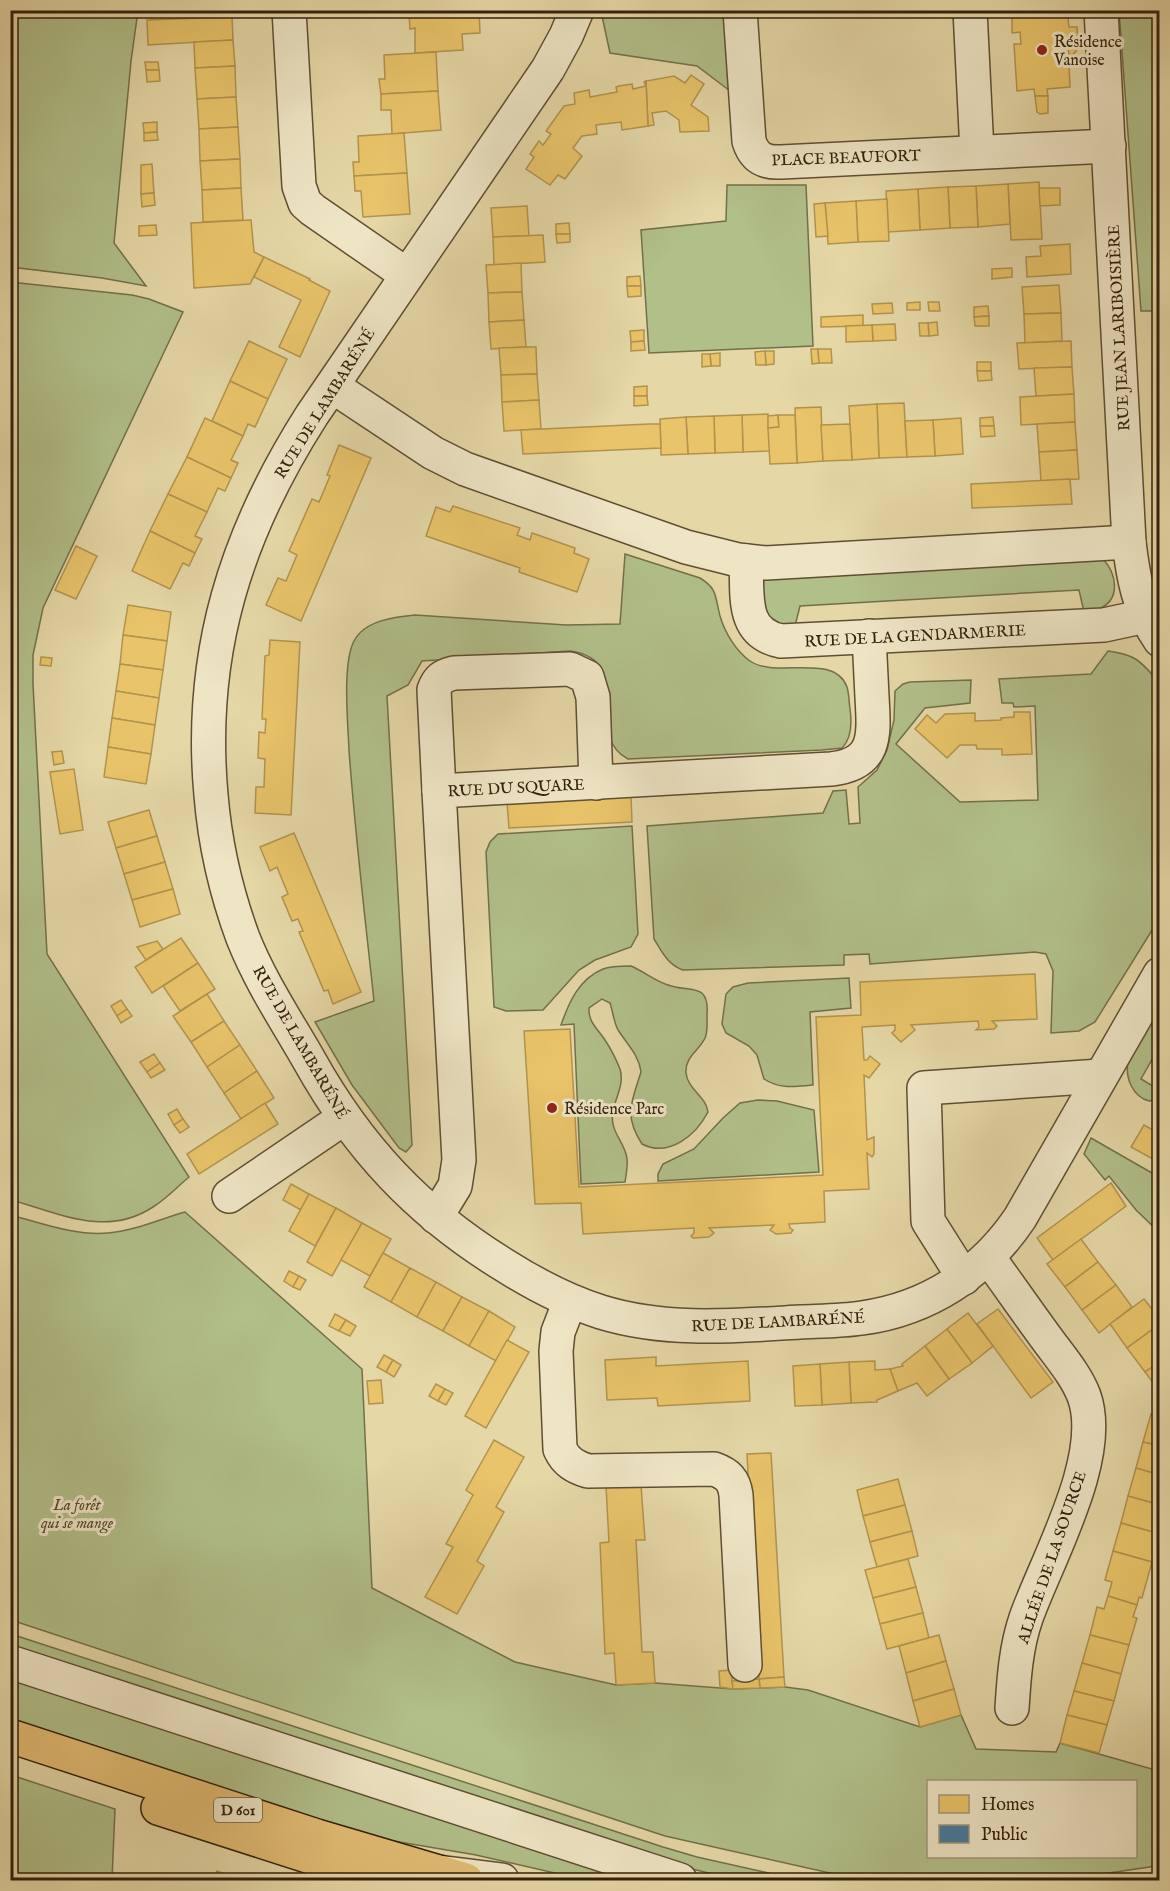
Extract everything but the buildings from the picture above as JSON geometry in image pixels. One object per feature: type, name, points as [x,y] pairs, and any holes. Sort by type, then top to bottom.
[{"type":"main road","name":"D 601","points":[[10,1736],[317,1836],[466,1881]]},
{"type":"main road","name":"D 601","points":[[10,1759],[382,1881]]},
{"type":"street","points":[[289,10],[299,186],[305,203],[318,215],[407,275]]},
{"type":"street","name":"RUE DE LAMBARÉNÉ","points":[[577,10],[548,69],[298,436],[247,538],[232,579],[215,650],[209,697],[208,747],[216,843],[227,890],[243,937],[271,995],[344,1118],[391,1175],[436,1217],[504,1266],[570,1301],[615,1316],[688,1327],[865,1317],[902,1309],[938,1294],[976,1267],[1020,1218],[1160,974]]},
{"type":"street","name":"PLACE BEAUFORT","points":[[740,10],[747,131],[751,150],[765,161],[1109,146]]},
{"type":"street","points":[[970,10],[977,152]]},
{"type":"street","name":"RUE JEAN LARIBOISIÈRE","points":[[1101,10],[1129,542],[1135,584],[1153,628]]},
{"type":"street","points":[[332,386],[433,453],[465,469],[686,547],[746,561],[766,562],[1129,542]]},
{"type":"street","name":"RUE DE LA GENDARMERIE","points":[[746,561],[750,616],[756,628],[767,637],[788,641],[1128,622],[1153,628]]},
{"type":"street","name":"RUE DU SQUARE","points":[[436,1217],[455,1186],[459,1160],[439,791],[831,770],[849,767],[867,752],[874,730],[869,636]]},
{"type":"street","points":[[439,791],[434,690],[437,681],[443,676],[454,673],[570,669],[587,677],[593,697],[596,783]]},
{"type":"street","name":"ALLÉE DE LA SOURCE","points":[[1012,1708],[1015,1669],[1021,1637],[1031,1605],[1069,1513],[1087,1449],[1088,1410],[1077,1382],[976,1267],[928,1221],[924,1088],[1100,1076]]},
{"type":"street","points":[[229,1196],[344,1118]]},
{"type":"street","points":[[570,1301],[558,1332],[556,1352],[558,1440],[563,1457],[574,1466],[588,1471],[714,1469],[732,1479],[736,1495],[745,1665]]},
{"type":"street","points":[[10,1662],[680,1881]]},
{"type":"street","points":[[432,1871],[502,1881]]},
{"type":"green space","points":[[11,10],[138,11],[131,61],[114,243],[146,286],[11,267]]},
{"type":"green space","points":[[604,10],[727,11],[734,94],[697,66],[610,53],[602,16]]},
{"type":"green space","points":[[1119,11],[1159,11],[1159,311],[1141,311]]},
{"type":"green space","points":[[727,185],[806,185],[813,346],[649,353],[641,230],[726,221]]},
{"type":"green space","points":[[10,282],[132,295],[183,312],[43,608],[33,655],[47,954],[189,1177],[153,1207],[118,1221],[82,1220],[11,1200]]},
{"type":"green space","points":[[625,554],[700,578],[706,582],[715,594],[720,616],[728,635],[740,652],[750,661],[774,668],[817,668],[830,671],[840,677],[849,695],[851,725],[848,740],[842,748],[822,750],[628,759],[615,748],[609,733],[606,683],[601,668],[590,657],[570,651],[422,661],[408,685],[387,696],[412,1145],[406,1152],[399,1148],[352,1085],[315,1022],[374,1001],[349,750],[347,679],[350,651],[354,641],[365,628],[381,621],[415,615],[566,625],[620,624]]},
{"type":"green space","points":[[1103,559],[1114,578],[1114,592],[1106,605],[1097,610],[1084,612],[1079,590],[800,606],[795,626],[781,624],[770,617],[764,608],[761,583],[770,571]]},
{"type":"green space","points":[[1108,651],[1137,660],[1159,682],[1159,919],[1095,1022],[1079,1031],[1051,1033],[1053,971],[1046,954],[1035,952],[870,964],[869,954],[844,955],[844,965],[683,970],[673,965],[663,953],[654,939],[647,826],[823,813],[833,791],[846,790],[849,824],[860,823],[858,787],[877,770],[887,750],[894,720],[895,691],[903,684],[910,682],[971,680],[970,703],[925,708],[896,744],[960,802],[1038,800],[1035,706],[1014,707],[1013,703],[1002,703],[999,679],[1091,674]]},
{"type":"green space","points":[[632,826],[638,934],[631,947],[595,960],[579,970],[543,1010],[506,1011],[494,1007],[486,852],[490,842],[498,834]]},
{"type":"green space","points":[[631,966],[663,983],[696,990],[705,997],[707,1004],[706,1035],[688,1062],[686,1073],[690,1084],[707,1106],[708,1112],[696,1129],[681,1142],[662,1148],[652,1148],[642,1144],[636,1134],[631,1116],[632,1100],[641,1072],[640,1066],[617,1027],[610,1003],[602,999],[589,1008],[589,1013],[620,1069],[621,1083],[612,1117],[614,1128],[626,1154],[627,1170],[625,1182],[581,1184],[574,1024],[561,1025],[571,1000],[587,979],[606,968]]},
{"type":"green space","points":[[849,978],[851,1008],[810,1012],[813,1085],[781,1086],[764,1079],[757,1055],[749,1046],[726,1033],[722,1024],[726,994],[733,987],[748,983]]},
{"type":"green space","points":[[1159,1002],[1159,1047],[1141,1079],[1158,1089],[1154,1100],[1149,1101],[1143,1099],[1131,1086],[1127,1068]]},
{"type":"green space","points":[[758,1100],[777,1101],[814,1110],[819,1172],[658,1181],[658,1174],[663,1164],[694,1149],[740,1103]]},
{"type":"green space","points":[[1091,1138],[1159,1177],[1159,1232],[1136,1210],[1109,1176],[1105,1180],[1084,1154]]},
{"type":"green space","name":"La forêt qui se mange","points":[[185,1212],[362,1369],[372,1588],[515,1662],[616,1685],[655,1683],[733,1689],[785,1687],[808,1690],[920,1727],[961,1715],[976,1749],[1056,1752],[1060,1743],[1159,1771],[1159,1863],[1156,1866],[1062,1880],[861,1880],[665,1836],[11,1620],[10,1215],[83,1233],[108,1233]]},
{"type":"green space","points":[[11,1634],[663,1847],[800,1880],[738,1880],[692,1869],[11,1648]]},
{"type":"green space","points":[[11,1678],[632,1880],[585,1880],[476,1855],[382,1839],[346,1829],[11,1718]]},
{"type":"green space","points":[[11,1775],[115,1809],[112,1880],[11,1880]]},
{"type":"place","name":"Résidence Vanoise","points":[[1042,50]]},
{"type":"place","name":"Résidence Parc","points":[[552,1108]]}]
